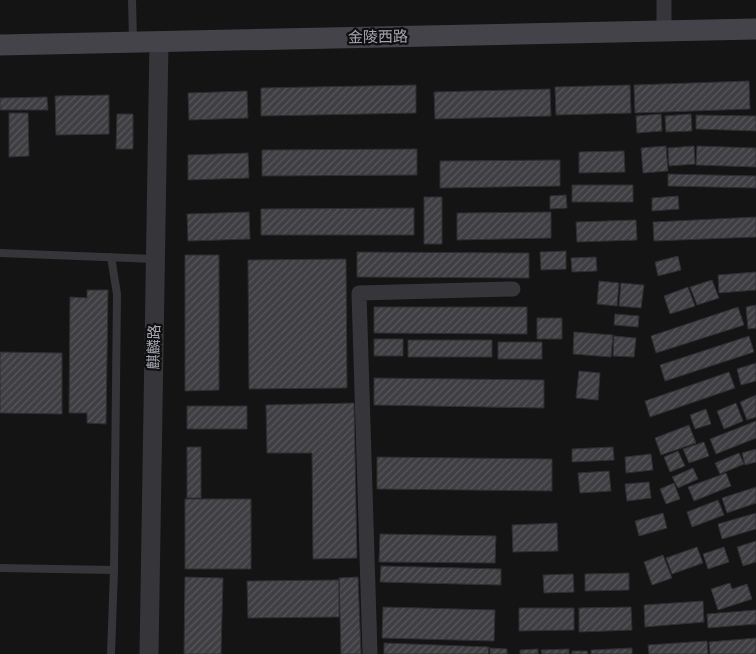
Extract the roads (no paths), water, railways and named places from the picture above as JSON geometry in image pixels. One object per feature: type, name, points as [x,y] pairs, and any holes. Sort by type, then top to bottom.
[{"type":"main road","name":"金陵西路","points":[[0,45],[756,29]]},
{"type":"street","points":[[664,0],[664,31]]},
{"type":"street","name":"麒麟路","points":[[149,654],[159,41]]},
{"type":"street","points":[[370,654],[358,293],[513,289]]},
{"type":"lane","points":[[132,0],[133,42]]},
{"type":"lane","points":[[0,253],[155,259]]},
{"type":"lane","points":[[111,257],[117,294],[114,570],[111,654]]},
{"type":"lane","points":[[0,568],[114,570]]}]
